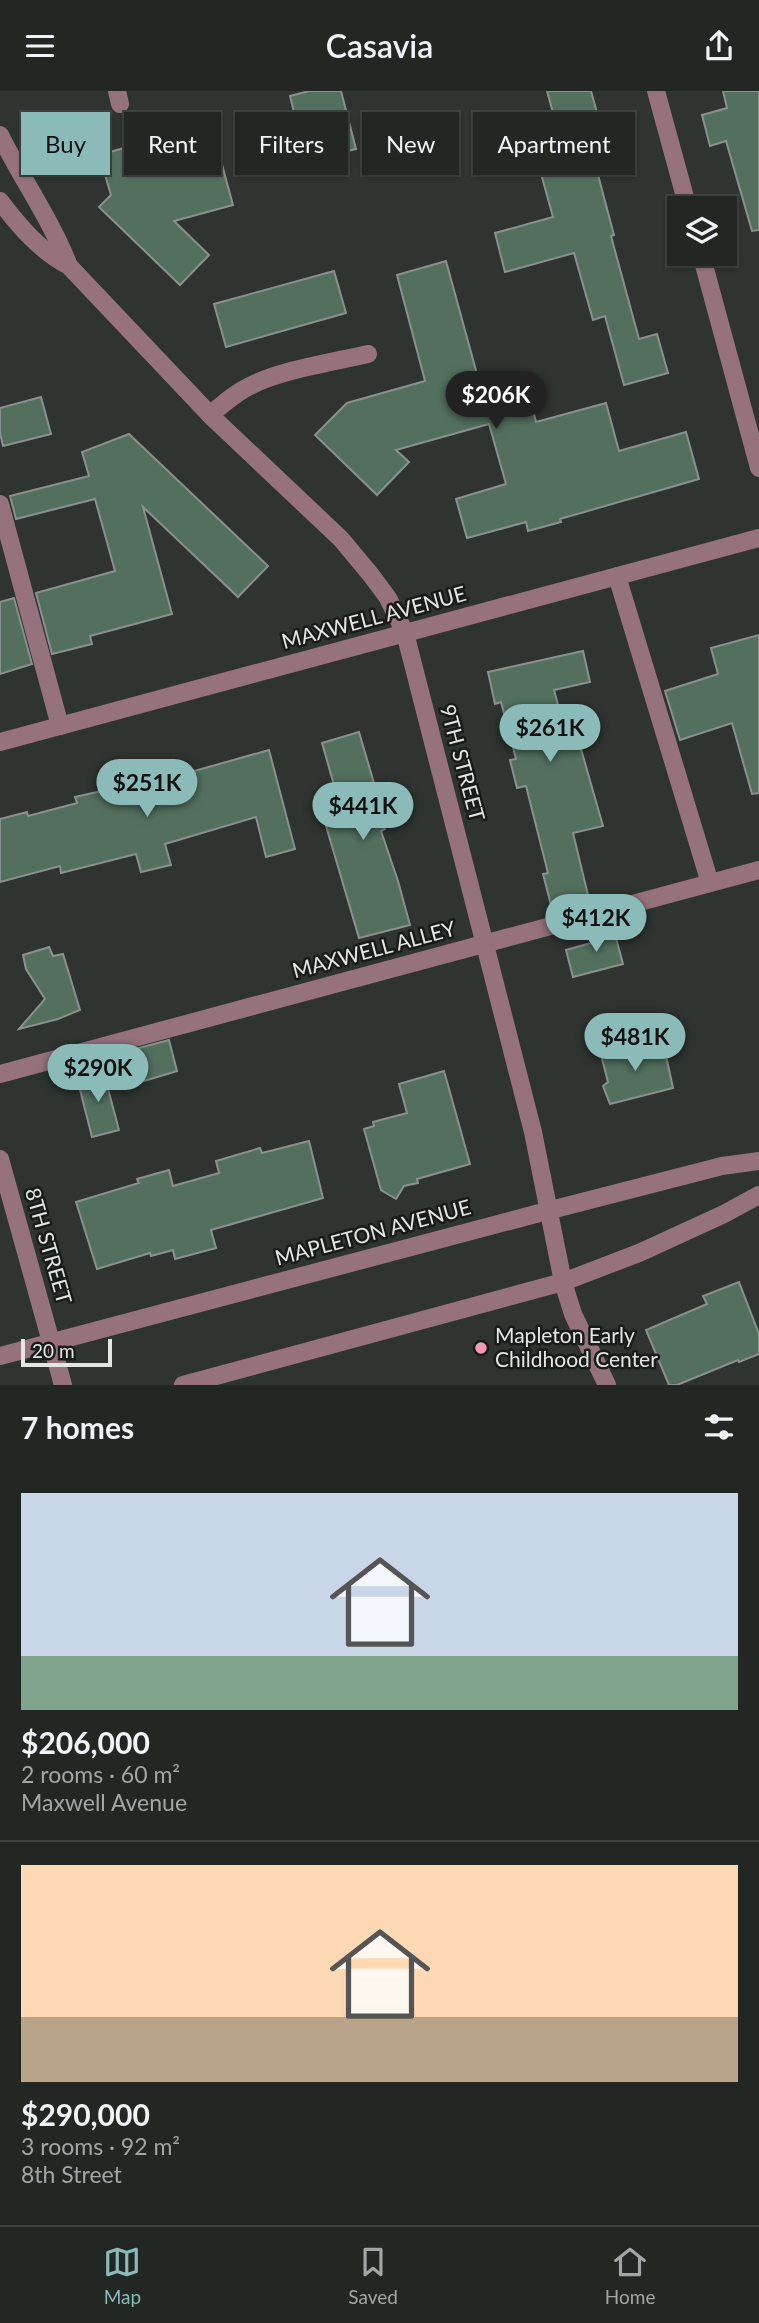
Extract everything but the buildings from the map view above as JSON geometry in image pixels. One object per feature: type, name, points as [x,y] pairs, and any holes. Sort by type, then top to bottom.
[{"type":"street","points":[[656,91],[685,196]]},
{"type":"street","name":"9TH STREET","points":[[0,135],[58,238],[68,266]]},
{"type":"street","name":"9TH STREET","points":[[0,201],[18,225],[51,257],[68,266],[210,415],[341,539],[388,598],[405,633],[486,943],[533,1132],[563,1282],[573,1314],[607,1385]]},
{"type":"street","points":[[704,266],[759,468]]},
{"type":"street","points":[[210,415],[252,384],[368,354]]},
{"type":"street","points":[[0,504],[60,726]]},
{"type":"street","name":"MAXWELL AVENUE","points":[[0,742],[759,538]]},
{"type":"street","points":[[617,576],[710,883]]},
{"type":"street","name":"MAXWELL ALLEY","points":[[0,1074],[759,870]]},
{"type":"street","name":"8TH STREET","points":[[0,1159],[63,1385]]},
{"type":"street","name":"MAPLETON AVENUE","points":[[0,1356],[722,1166],[759,1161]]},
{"type":"street","points":[[183,1385],[563,1282],[639,1253],[724,1215],[759,1195]]},
{"type":"place","name":"Mapleton Early Childhood Center","points":[[481,1348]]}]
